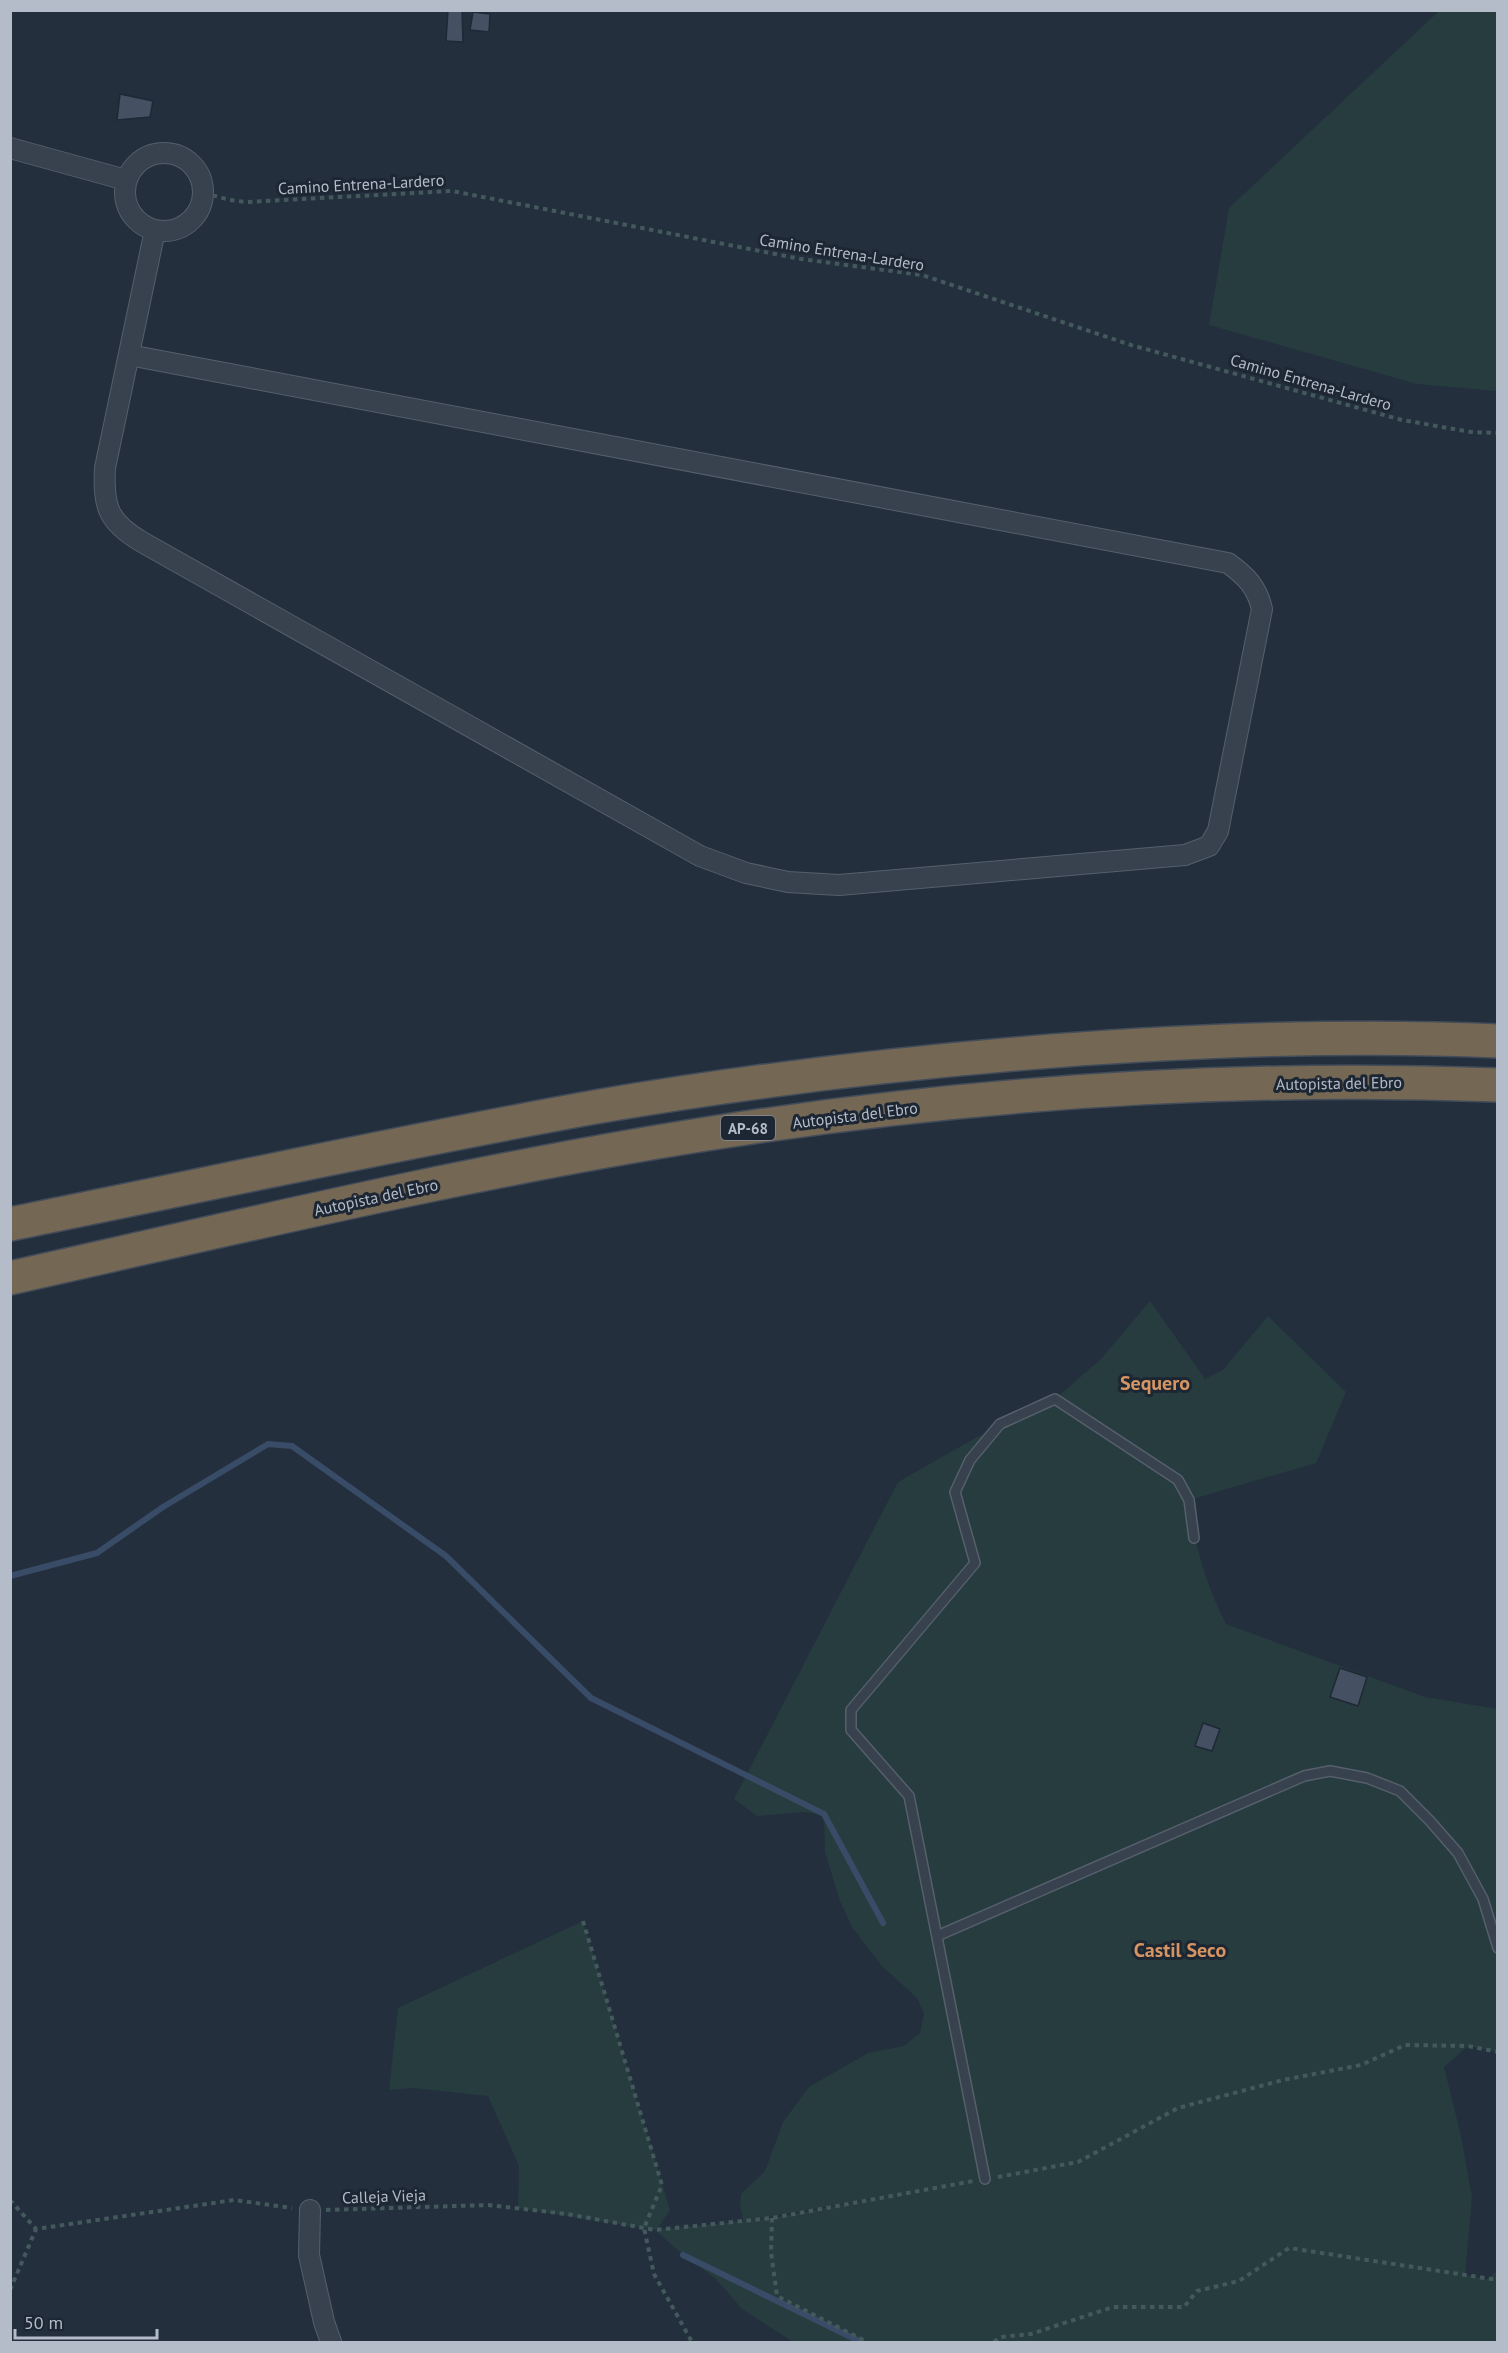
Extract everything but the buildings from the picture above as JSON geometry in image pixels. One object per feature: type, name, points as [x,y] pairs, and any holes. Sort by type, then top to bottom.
[{"type":"highway","points":[[10,1224],[427,1139],[598,1107],[742,1084],[993,1056],[1139,1045],[1342,1038],[1497,1041]]},
{"type":"highway","name":"Autopista del Ebro","points":[[10,1278],[534,1164],[707,1134],[806,1120],[1036,1096],[1179,1087],[1317,1082],[1497,1085]]},
{"type":"street","points":[[10,148],[126,180]]},
{"type":"street","points":[[156,153],[171,153],[184,157],[195,166],[202,179],[204,193],[201,207],[194,218],[183,227],[169,231],[154,230],[143,225],[134,217],[127,206],[126,180],[143,158],[156,153]]},
{"type":"street","points":[[129,355],[1228,563],[1246,576],[1258,592],[1262,609],[1218,831],[1209,846],[1185,855],[839,885],[788,882],[746,873],[700,856],[127,533],[107,507],[104,493],[105,468],[154,230]]},
{"type":"street","points":[[310,2210],[309,2255],[331,2343]]},
{"type":"lane","points":[[985,2179],[909,1796],[851,1730],[851,1710],[975,1563],[955,1492],[970,1460],[1000,1424],[1055,1399],[1178,1480],[1188,1500],[1194,1538]]},
{"type":"lane","points":[[937,1936],[1304,1776],[1330,1771],[1367,1778],[1400,1791],[1430,1821],[1458,1853],[1483,1899],[1497,1948]]},
{"type":"path","name":"Camino Entrena-Lardero","points":[[204,193],[246,202],[452,190],[801,259],[922,275],[1131,345],[1402,420],[1471,432],[1497,433]]},
{"type":"path","points":[[583,1921],[662,2185],[644,2228],[654,2274],[692,2343]]},
{"type":"path","name":"Calleja Vieja","points":[[36,2229],[234,2200],[310,2210],[488,2205],[567,2214],[655,2230],[771,2218],[1078,2162],[1178,2108],[1283,2080],[1360,2065],[1405,2045],[1468,2046],[1497,2052]]},
{"type":"path","points":[[10,2200],[36,2229],[10,2290]]},
{"type":"path","points":[[771,2218],[771,2253],[777,2296],[867,2343]]},
{"type":"path","points":[[994,2343],[1001,2337],[1031,2334],[1113,2307],[1184,2307],[1197,2291],[1239,2281],[1289,2248],[1497,2280]]},
{"type":"green space","points":[[1439,11],[1497,11],[1497,391],[1417,384],[1209,325],[1229,208]]},
{"type":"green space","points":[[1150,1301],[1205,1379],[1223,1370],[1268,1316],[1346,1392],[1316,1463],[1189,1500],[1202,1564],[1212,1594],[1226,1624],[1425,1697],[1497,1709],[1497,2052],[1468,2046],[1444,2067],[1461,2136],[1472,2197],[1465,2275],[1487,2279],[1497,2271],[1497,2342],[793,2342],[742,2309],[715,2278],[683,2255],[655,2230],[518,2208],[519,2166],[488,2096],[413,2088],[389,2090],[398,2008],[583,1921],[670,2210],[656,2230],[743,2221],[740,2205],[741,2194],[765,2171],[783,2122],[809,2087],[868,2053],[904,2046],[920,2033],[924,2013],[917,1998],[882,1966],[852,1927],[840,1901],[825,1852],[824,1815],[803,1812],[757,1816],[734,1799],[898,1482],[1000,1424],[1055,1399],[1100,1360]],"holes":[[[887,2196],[772,2218],[757,2219]]]},
{"type":"waterway","points":[[10,1576],[97,1553],[163,1507],[268,1444],[292,1446],[446,1556],[591,1698],[824,1814],[883,1923]]},
{"type":"waterway","points":[[683,2255],[861,2342]]},
{"type":"district","name":"Sequero","points":[[1155,1383]]},
{"type":"district","name":"Castil Seco","points":[[1180,1950]]}]
